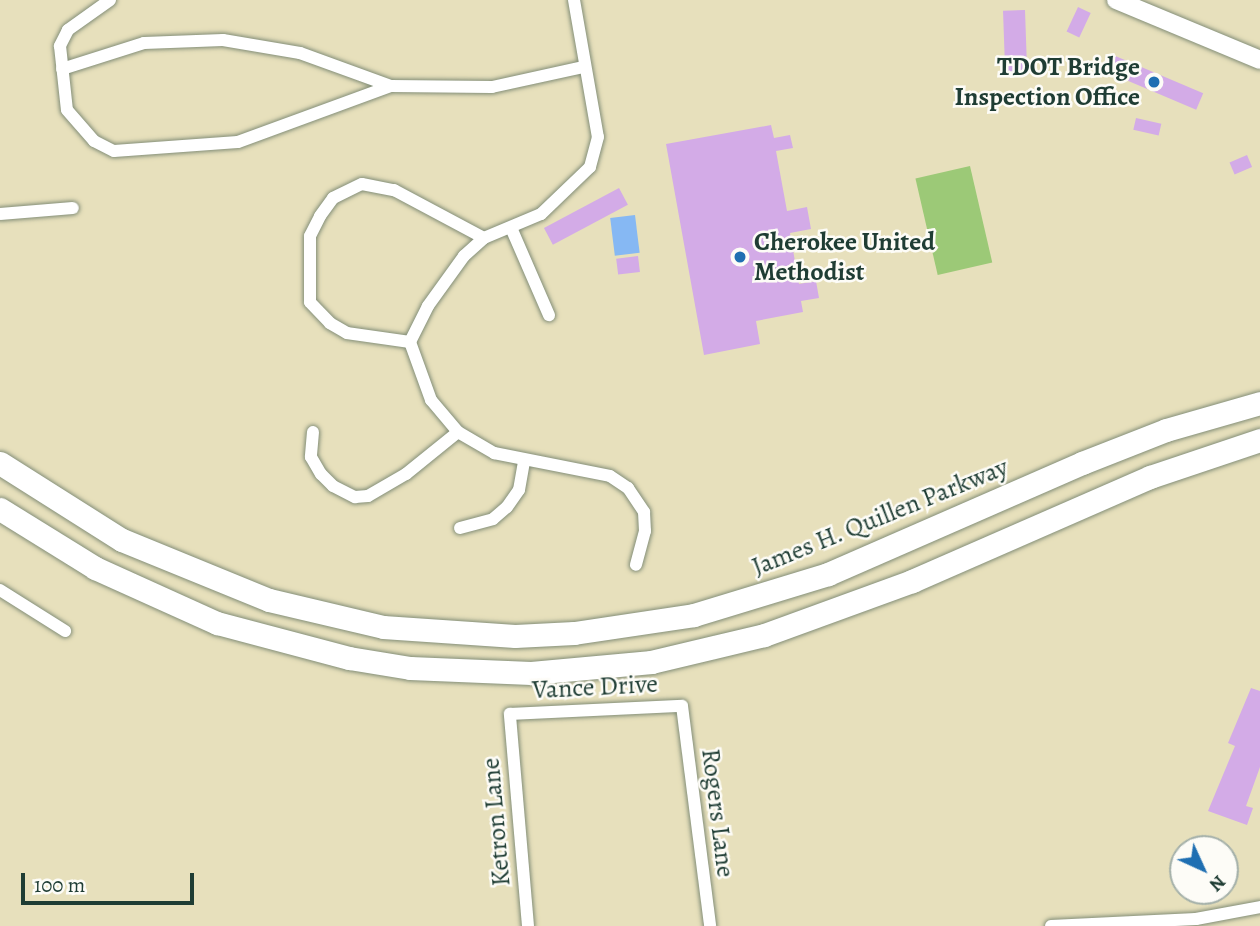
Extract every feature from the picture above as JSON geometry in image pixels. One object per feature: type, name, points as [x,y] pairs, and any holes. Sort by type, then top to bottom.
[{"type":"highway","name":"James H. Quillen Parkway","points":[[0,463],[122,540],[269,600],[383,627],[515,636],[573,633],[694,615],[794,586],[884,552],[1154,435],[1260,403]]},
{"type":"highway","points":[[0,509],[95,568],[217,623],[361,660],[433,669],[531,673],[651,662],[764,635],[912,581],[1150,477],[1260,440]]},
{"type":"main road","points":[[1116,0],[1146,6],[1260,60]]},
{"type":"street","points":[[110,0],[68,30],[61,46],[67,110],[94,141],[114,151],[238,142],[391,86]]},
{"type":"street","points":[[574,0],[598,137],[590,167],[541,214],[512,230],[484,238],[447,276],[410,342],[431,400],[458,432],[494,453],[610,476],[628,488],[644,512],[645,531],[636,565]]},
{"type":"street","points":[[62,69],[144,44],[223,40],[300,53],[391,86],[492,87],[584,66]]},
{"type":"street","points":[[410,342],[347,333],[310,302],[310,236],[320,216],[333,198],[362,184],[394,190],[484,238]]},
{"type":"street","points":[[0,214],[73,208]]},
{"type":"street","points":[[512,230],[549,315]]},
{"type":"street","points":[[313,432],[311,457],[321,474],[333,486],[355,497],[368,496],[406,474],[458,432]]},
{"type":"street","points":[[460,528],[493,519],[507,507],[519,490],[524,461]]},
{"type":"street","points":[[0,590],[65,631]]},
{"type":"street","name":"Vance Drive","points":[[510,714],[682,706]]},
{"type":"street","name":"Rogers Lane","points":[[682,706],[709,926]]},
{"type":"street","name":"Ketron Lane","points":[[510,714],[528,926]]},
{"type":"street","points":[[1051,926],[1195,919],[1260,907]]},
{"type":"green space","points":[[970,166],[992,262],[938,275],[915,179]]},
{"type":"water","points":[[635,215],[640,253],[615,256],[610,218]]},
{"type":"building","points":[[1078,7],[1091,13],[1079,37],[1067,31]]},
{"type":"building","points":[[1025,10],[1027,74],[1005,75],[1003,11]]},
{"type":"building","name":"TDOT Bridge Inspection Office","points":[[1113,55],[1203,93],[1196,110],[1106,72]]},
{"type":"building","points":[[1136,118],[1161,124],[1159,136],[1133,130]]},
{"type":"building","name":"Cherokee United Methodist","points":[[771,125],[774,138],[790,135],[793,148],[776,151],[787,211],[807,207],[811,229],[790,233],[799,284],[816,281],[819,298],[801,301],[803,312],[756,321],[760,344],[704,355],[666,144]]},
{"type":"building","points":[[1247,155],[1252,167],[1235,174],[1230,162]]},
{"type":"building","points":[[619,188],[628,205],[553,245],[544,228]]},
{"type":"building","points":[[638,256],[640,272],[618,275],[616,259]]},
{"type":"building","points":[[1251,688],[1260,691],[1260,767],[1246,806],[1253,808],[1247,825],[1208,811],[1235,746],[1228,743]]},
{"type":"place","name":"TDOT Bridge Inspection Office","points":[[1154,82]]},
{"type":"place","name":"Cherokee United Methodist","points":[[740,257]]}]
